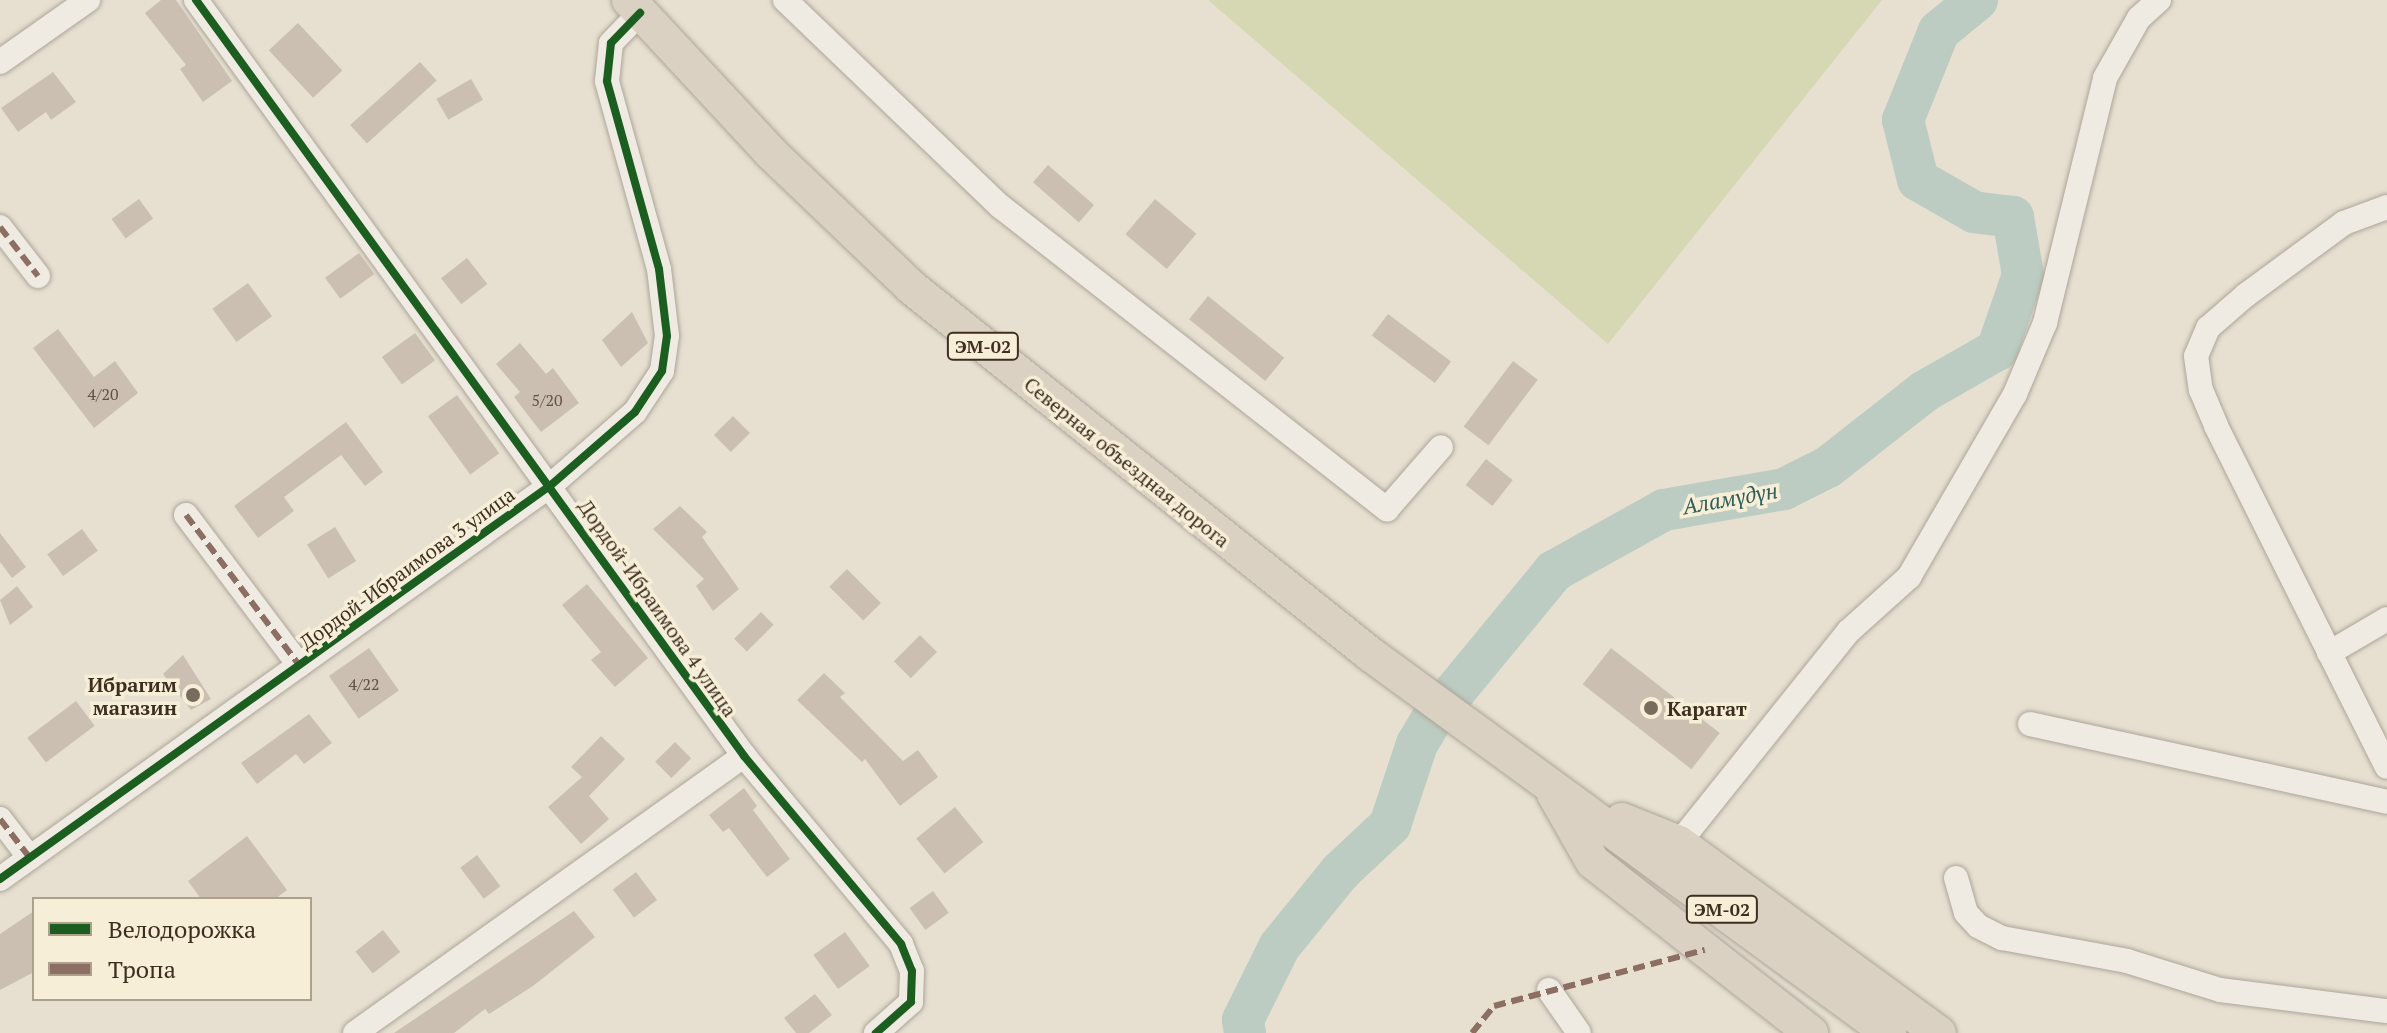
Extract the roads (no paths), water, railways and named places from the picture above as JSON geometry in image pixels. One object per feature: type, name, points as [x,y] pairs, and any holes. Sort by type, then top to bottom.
[{"type":"highway","name":"Северная объездная дорога","points":[[634,6],[771,153],[911,287],[1370,654],[1541,782],[1617,831],[1889,1033]]},
{"type":"highway","points":[[1541,782],[1679,843],[1939,1033]]},
{"type":"highway","points":[[1541,782],[1593,862],[1811,1033]]},
{"type":"highway","name":"Северная объездная дорога","points":[[1541,782],[1603,847],[1850,1033]]},
{"type":"street","points":[[0,62],[88,0]]},
{"type":"street","name":"Дордой-Ибраимова 4 улица","points":[[196,0],[551,485],[744,756],[901,944],[912,971],[911,1002],[876,1033]]},
{"type":"street","points":[[785,0],[1000,206],[1387,509],[1441,447]]},
{"type":"street","points":[[1679,843],[1849,631],[1909,577],[2015,394],[2045,323],[2105,78],[2139,18],[2159,0]]},
{"type":"street","name":"Дордой-Ибраимова 3 улица","points":[[0,879],[551,485],[635,412],[662,371],[667,336],[659,269],[607,81],[611,43],[634,6]]},
{"type":"street","points":[[2387,207],[2344,223],[2246,295],[2208,328],[2196,356],[2201,390],[2216,426],[2387,767]]},
{"type":"street","points":[[0,227],[38,276]]},
{"type":"street","points":[[186,515],[299,665]]},
{"type":"street","points":[[2329,653],[2387,619]]},
{"type":"street","points":[[2030,724],[2387,802]]},
{"type":"street","points":[[355,1033],[744,756]]},
{"type":"street","points":[[0,819],[30,858]]},
{"type":"street","points":[[1956,878],[1966,913],[1978,926],[2002,938],[2127,961],[2220,990],[2387,1011]]},
{"type":"street","points":[[1549,990],[1579,1033]]},
{"type":"waterway","name":"Аламүдүн","points":[[1245,1033],[1243,1020],[1279,947],[1340,872],[1390,825],[1417,744],[1432,719],[1554,571],[1664,510],[1784,489],[1828,467],[1925,391],[1997,350],[2023,275],[2013,217],[1974,212],[1918,180],[1903,120],[1939,31],[1977,0]]},
{"type":"place","name":"Ибрагим магазин","points":[[193,695]]},
{"type":"place","name":"Карагат","points":[[1651,708]]}]
